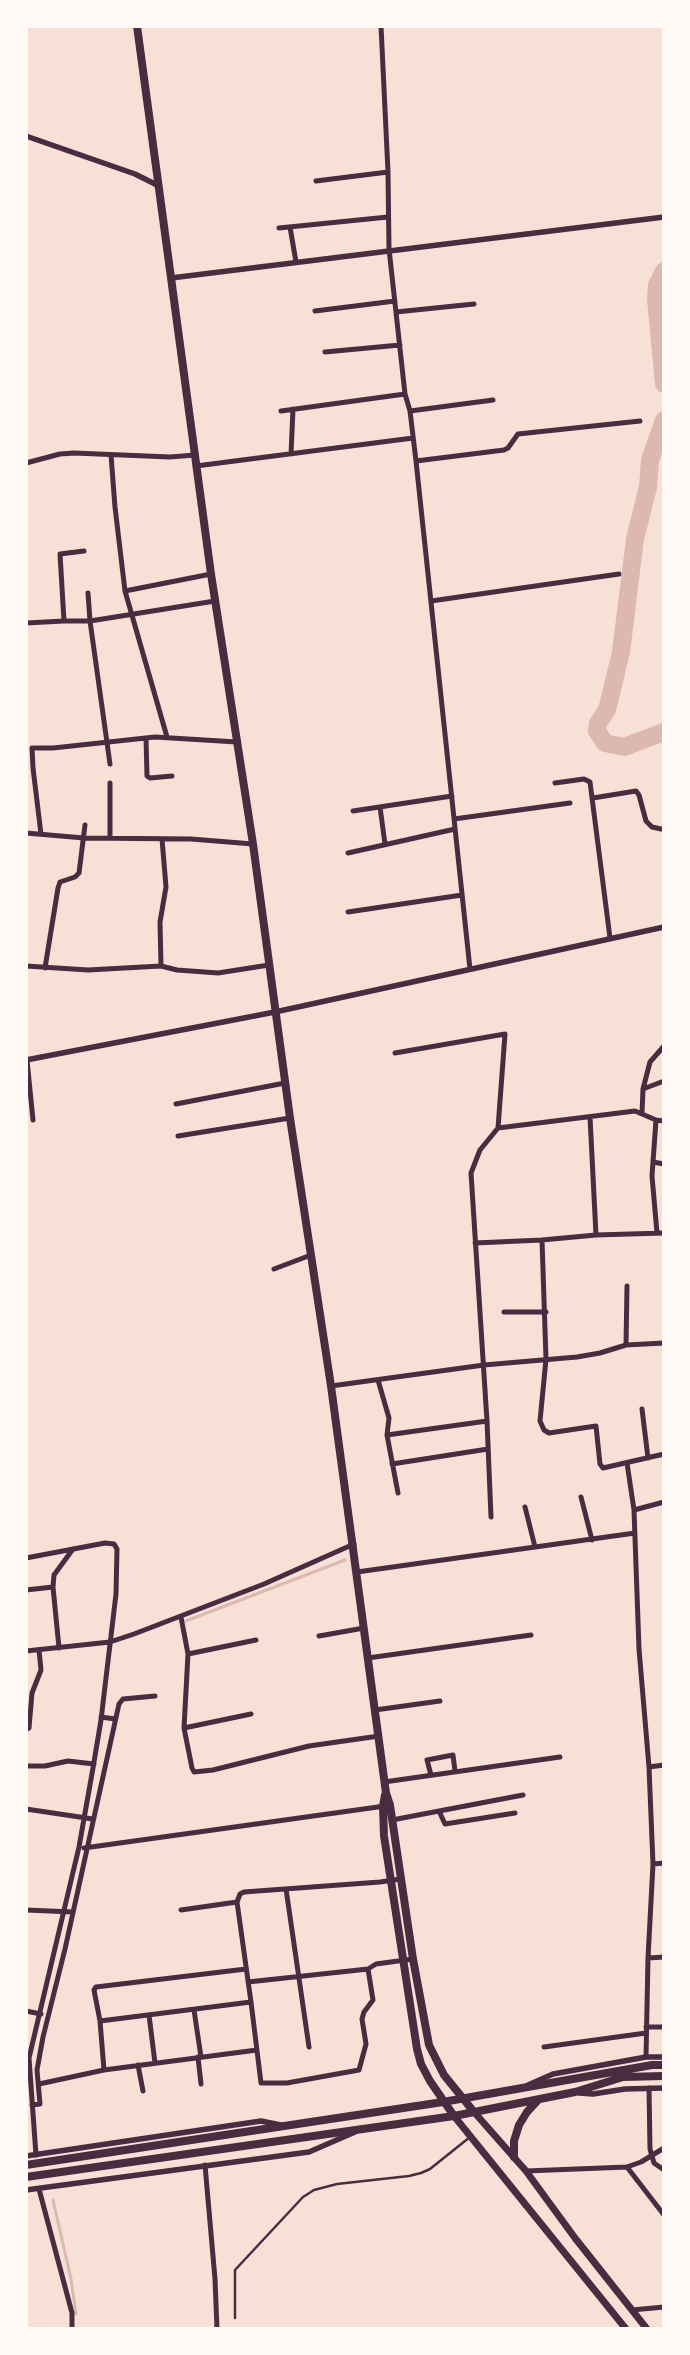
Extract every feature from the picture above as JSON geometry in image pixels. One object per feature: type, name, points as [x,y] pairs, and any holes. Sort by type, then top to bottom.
[{"type":"main road","points":[[137,26],[211,574],[253,844],[290,1118],[354,1544],[386,1792],[387,1805],[384,1836],[402,1960],[421,2064],[443,2102],[626,2329]]},
{"type":"main road","points":[[387,1805],[392,1820],[413,1959],[429,2046],[444,2075],[526,2171],[647,2329]]},
{"type":"main road","points":[[26,2165],[463,2099],[652,2065],[664,2065]]},
{"type":"main road","points":[[26,2178],[158,2158],[356,2132],[538,2100],[576,2092],[623,2077],[664,2076]]},
{"type":"main road","points":[[514,2157],[514,2141],[519,2125],[538,2100]]},
{"type":"main road","points":[[157,2145],[158,2158]]},
{"type":"street","points":[[381,26],[390,249],[405,394],[410,411],[416,462],[470,969]]},
{"type":"street","points":[[26,136],[135,174],[160,186]]},
{"type":"street","points":[[316,181],[388,172]]},
{"type":"street","points":[[279,228],[388,217]]},
{"type":"street","points":[[171,278],[390,249],[664,217]]},
{"type":"street","points":[[290,227],[296,262]]},
{"type":"street","points":[[315,311],[395,301]]},
{"type":"street","points":[[396,312],[474,304]]},
{"type":"street","points":[[325,352],[400,346]]},
{"type":"street","points":[[281,411],[405,394]]},
{"type":"street","points":[[410,411],[493,400]]},
{"type":"street","points":[[291,454],[293,409]]},
{"type":"street","points":[[416,462],[504,450],[508,448],[518,434],[640,421]]},
{"type":"street","points":[[196,466],[413,438]]},
{"type":"street","points":[[26,463],[60,454],[195,455]]},
{"type":"street","points":[[111,455],[125,591],[167,737]]},
{"type":"street","points":[[64,621],[60,554],[84,551]]},
{"type":"street","points":[[125,591],[211,574]]},
{"type":"street","points":[[431,601],[620,574]]},
{"type":"street","points":[[574,580],[574,586]]},
{"type":"street","points":[[88,593],[110,764]]},
{"type":"street","points":[[26,623],[90,620],[215,601]]},
{"type":"street","points":[[41,834],[29,748],[59,748],[107,741],[167,737],[237,742]]},
{"type":"street","points":[[146,738],[147,776],[150,778],[172,776]]},
{"type":"street","points":[[555,782],[588,780],[590,782],[610,938]]},
{"type":"street","points":[[110,783],[110,838]]},
{"type":"street","points":[[593,798],[636,791],[646,821],[652,827],[662,829]]},
{"type":"street","points":[[353,811],[452,796]]},
{"type":"street","points":[[454,819],[570,804]]},
{"type":"street","points":[[380,807],[384,844]]},
{"type":"street","points":[[45,968],[58,888],[60,882],[75,877],[79,873],[85,825]]},
{"type":"street","points":[[348,853],[455,829]]},
{"type":"street","points":[[26,833],[84,838],[162,839],[253,844]]},
{"type":"street","points":[[160,966],[160,922],[166,887],[162,839]]},
{"type":"street","points":[[348,912],[462,895]]},
{"type":"street","points":[[33,1120],[27,1060],[275,1012],[664,926]]},
{"type":"street","points":[[26,966],[88,970],[160,966],[176,970],[218,973],[269,965]]},
{"type":"street","points":[[395,1053],[504,1033],[498,1128],[480,1150],[471,1174],[484,1365],[491,1517]]},
{"type":"street","points":[[642,1113],[642,1089],[650,1062],[664,1046]]},
{"type":"street","points":[[642,1089],[664,1081]]},
{"type":"street","points":[[176,1104],[285,1083]]},
{"type":"street","points":[[498,1128],[626,1112],[642,1113],[656,1120],[664,1121]]},
{"type":"street","points":[[590,1117],[596,1235]]},
{"type":"street","points":[[178,1136],[290,1118]]},
{"type":"street","points":[[656,1120],[652,1190],[657,1233]]},
{"type":"street","points":[[653,1162],[664,1164]]},
{"type":"street","points":[[475,1243],[596,1235],[664,1233]]},
{"type":"street","points":[[542,1240],[546,1312],[546,1359],[540,1420],[544,1430],[549,1433],[596,1426],[601,1467],[603,1468],[664,1454]]},
{"type":"street","points":[[274,1269],[310,1255]]},
{"type":"street","points":[[626,1345],[627,1286]]},
{"type":"street","points":[[504,1312],[546,1312]]},
{"type":"street","points":[[331,1386],[484,1365],[595,1354],[626,1345],[664,1343]]},
{"type":"street","points":[[378,1380],[389,1418],[387,1435],[398,1493]]},
{"type":"street","points":[[642,1409],[648,1458]]},
{"type":"street","points":[[387,1435],[487,1421]]},
{"type":"street","points":[[392,1464],[488,1449]]},
{"type":"street","points":[[627,1463],[634,1510],[639,1649],[649,1767],[653,1864],[648,1958],[646,2057]]},
{"type":"street","points":[[581,1497],[592,1540]]},
{"type":"street","points":[[634,1510],[664,1502]]},
{"type":"street","points":[[525,1507],[535,1547]]},
{"type":"street","points":[[356,1569],[635,1533]]},
{"type":"street","points":[[26,1558],[105,1543],[114,1544],[118,1549],[116,1594],[103,1717],[84,1816],[83,1848],[69,1912],[28,2058],[35,2105],[36,2155]]},
{"type":"street","points":[[26,1651],[110,1642],[181,1617],[264,1584],[354,1544]]},
{"type":"street","points":[[59,1648],[53,1588],[56,1571],[73,1549]]},
{"type":"street","points":[[26,1590],[53,1588]]},
{"type":"street","points":[[181,1617],[188,1654],[184,1728],[194,1772],[213,1770],[308,1746],[379,1736]]},
{"type":"street","points":[[319,1636],[364,1628]]},
{"type":"street","points":[[368,1658],[531,1636]]},
{"type":"street","points":[[188,1654],[256,1640]]},
{"type":"street","points":[[26,1730],[29,1728],[29,1693],[41,1670],[39,1650]]},
{"type":"street","points":[[35,2105],[40,2104],[37,2070],[42,2037],[83,1848],[92,1819],[114,1719],[119,1704],[123,1700],[155,1696]]},
{"type":"street","points":[[375,1710],[440,1701]]},
{"type":"street","points":[[184,1728],[251,1714]]},
{"type":"street","points":[[103,1717],[114,1719]]},
{"type":"street","points":[[97,1747],[107,1750]]},
{"type":"street","points":[[431,1775],[427,1760],[453,1755],[455,1771]]},
{"type":"street","points":[[384,1782],[560,1757]]},
{"type":"street","points":[[26,1766],[45,1766],[68,1761],[94,1766],[102,1770]]},
{"type":"street","points":[[649,1767],[664,1765]]},
{"type":"street","points":[[392,1820],[523,1795]]},
{"type":"street","points":[[83,1848],[387,1805]]},
{"type":"street","points":[[26,1809],[84,1816],[92,1819]]},
{"type":"street","points":[[438,1811],[445,1824],[515,1813]]},
{"type":"street","points":[[653,1864],[664,1863]]},
{"type":"street","points":[[368,1969],[373,2000],[364,2012],[362,2019],[366,2044],[359,2070],[287,2083],[261,2083],[237,1902],[240,1894],[244,1892],[401,1879]]},
{"type":"street","points":[[286,1889],[309,2047]]},
{"type":"street","points":[[181,1910],[237,1902]]},
{"type":"street","points":[[26,1910],[69,1912]]},
{"type":"street","points":[[648,1958],[664,1957]]},
{"type":"street","points":[[248,1982],[368,1969],[376,1964],[413,1959]]},
{"type":"street","points":[[104,2070],[100,2021],[94,1990],[96,1987],[246,1969]]},
{"type":"street","points":[[100,2021],[251,2002]]},
{"type":"street","points":[[194,2010],[200,2057],[201,2084]]},
{"type":"street","points":[[26,2011],[40,2014]]},
{"type":"street","points":[[149,2015],[155,2063]]},
{"type":"street","points":[[646,2027],[664,2027]]},
{"type":"street","points":[[544,2047],[646,2033]]},
{"type":"street","points":[[39,2084],[104,2070],[257,2050]]},
{"type":"street","points":[[524,2087],[552,2074],[646,2057],[664,2057]]},
{"type":"street","points":[[138,2065],[143,2091]]},
{"type":"street","points":[[649,2088],[649,2144],[656,2165],[664,2170]]},
{"type":"street","points":[[576,2092],[593,2094],[664,2088]]},
{"type":"street","points":[[26,2156],[261,2121],[289,2126]]},
{"type":"street","points":[[26,2190],[309,2152],[356,2132]]},
{"type":"street","points":[[526,2171],[627,2167],[652,2157],[664,2148]]},
{"type":"street","points":[[205,2165],[215,2279],[217,2329]]},
{"type":"street","points":[[627,2167],[664,2215]]},
{"type":"street","points":[[39,2189],[72,2313],[72,2329]]},
{"type":"street","points":[[632,2310],[664,2306]]},
{"type":"lane","points":[[235,2318],[235,2270],[303,2197],[314,2190],[337,2184],[421,2173],[430,2169],[471,2136]]},
{"type":"waterway","points":[[664,271],[657,285],[656,299],[664,384]]},
{"type":"waterway","points":[[664,420],[650,460],[648,487],[635,539],[621,652],[607,710],[598,723],[597,731],[605,743],[624,747],[664,732]]},
{"type":"waterway","points":[[186,1621],[345,1560]]},
{"type":"waterway","points":[[53,2200],[71,2279],[76,2314]]}]
